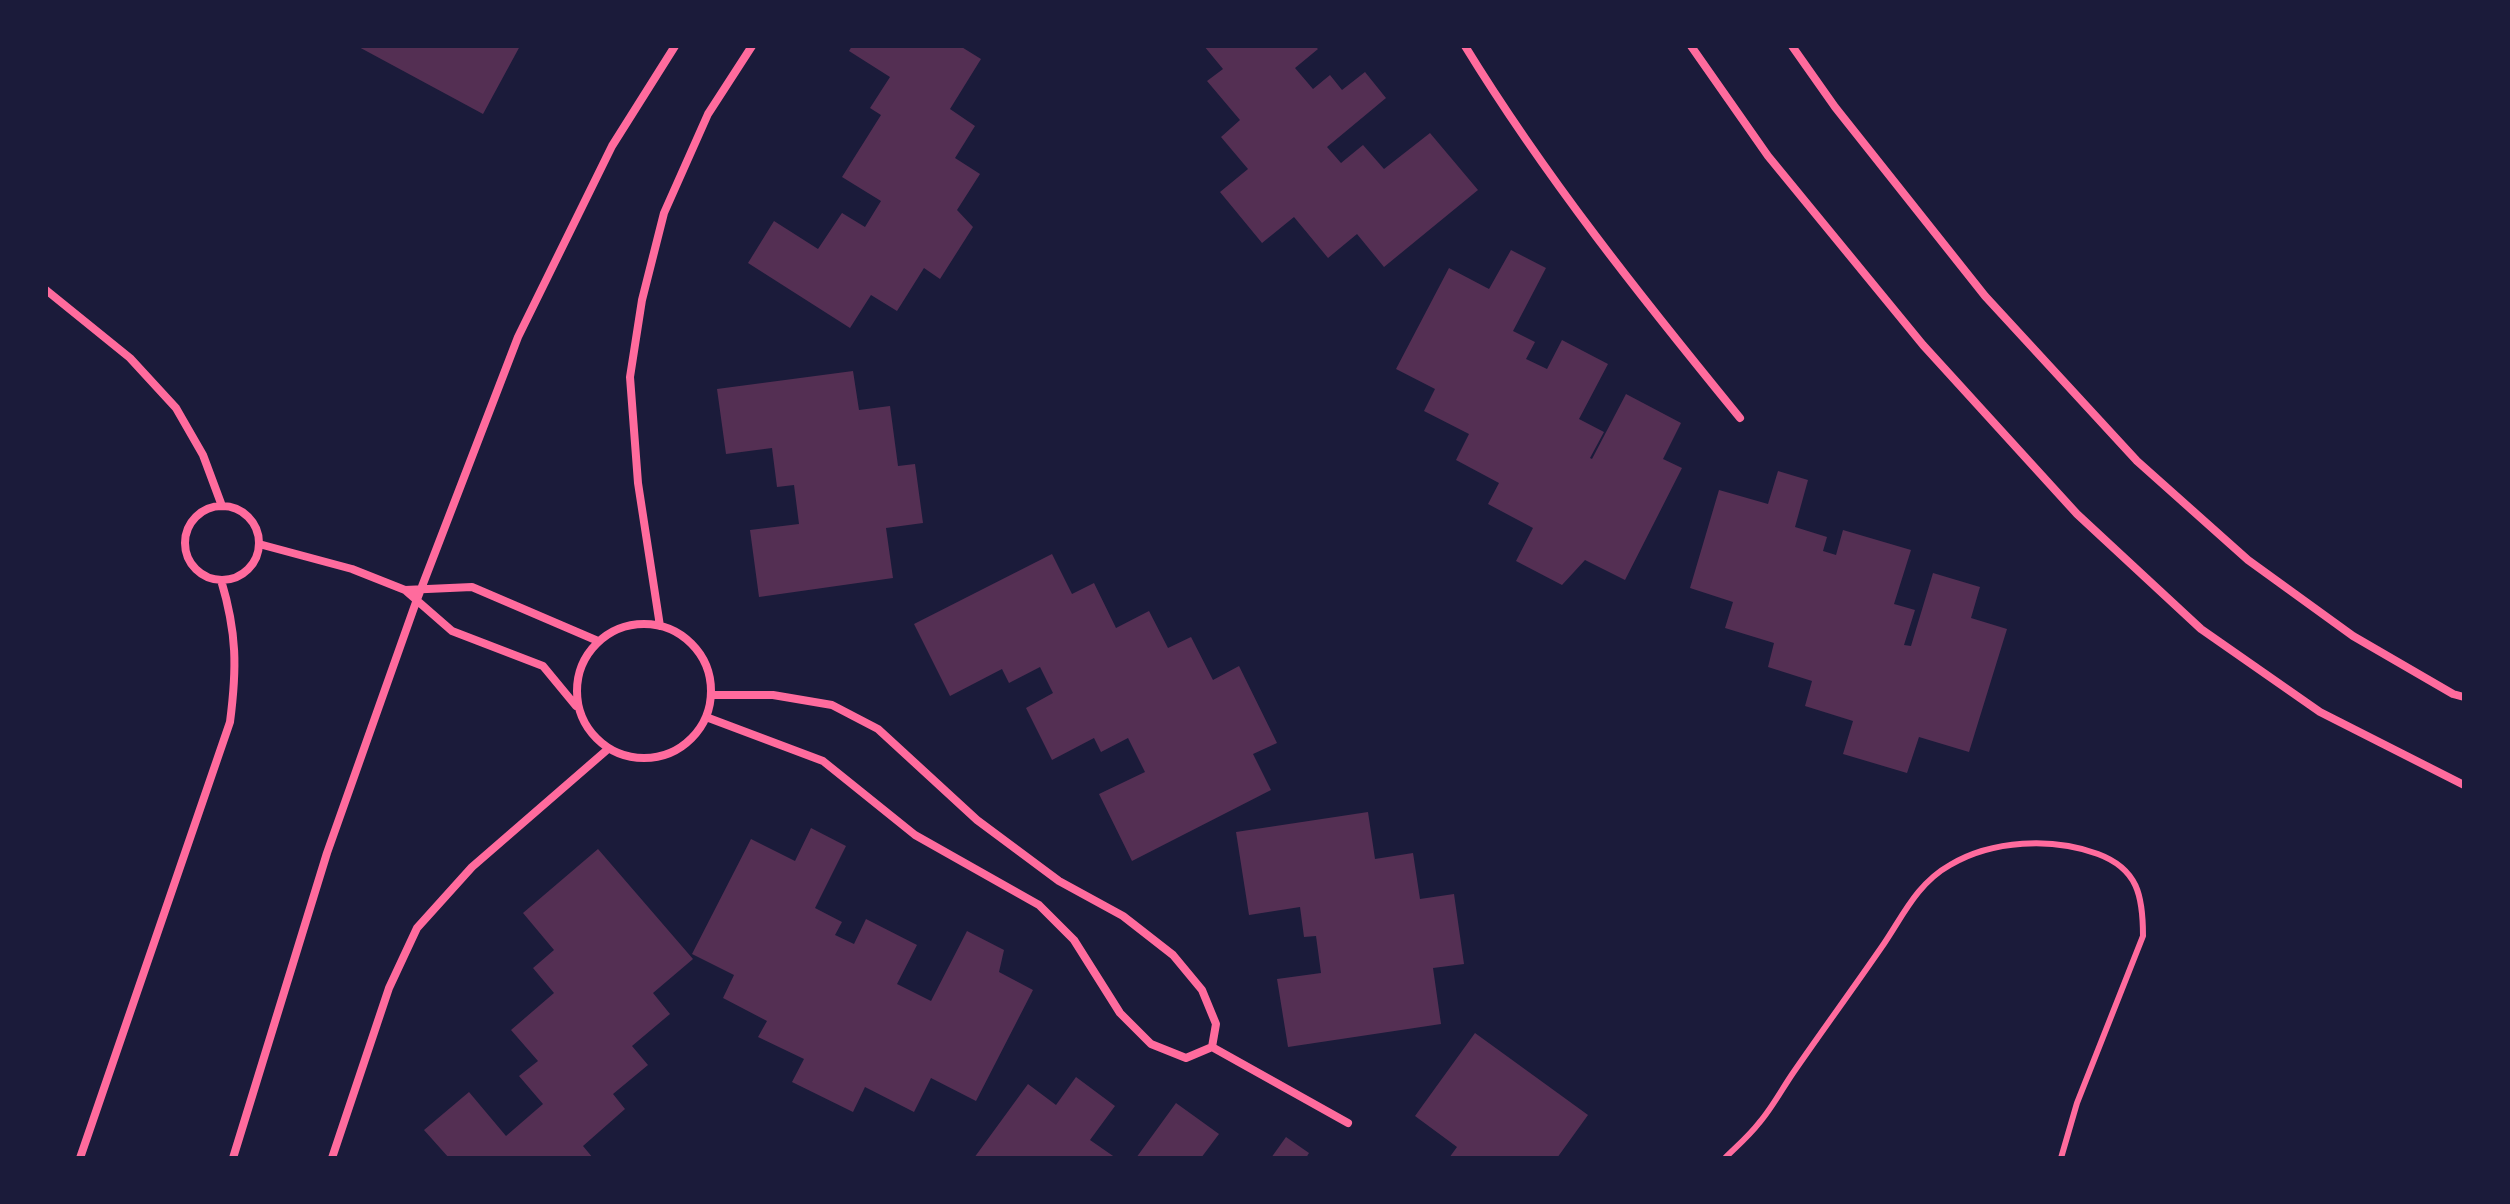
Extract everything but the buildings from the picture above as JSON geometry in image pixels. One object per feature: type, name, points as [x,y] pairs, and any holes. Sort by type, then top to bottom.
[{"type":"street","points":[[233,1158],[327,853],[416,602],[518,337],[612,146],[675,46]]},
{"type":"street","points":[[660,626],[638,483],[630,377],[640,315],[664,213],[708,114],[752,46]]},
{"type":"street","points":[[1465,46],[1500,104],[1622,273],[1740,418]]},
{"type":"street","points":[[1691,46],[1768,156],[1923,345],[2077,514],[2212,637],[2320,712],[2464,785]]},
{"type":"street","points":[[1792,46],[1835,107],[1985,296],[2137,461],[2248,560],[2353,636],[2453,694],[2464,697]]},
{"type":"street","points":[[46,290],[130,358],[176,408],[203,455],[222,506]]},
{"type":"street","points":[[222,506],[234,508],[252,522],[258,532],[259,544],[257,555],[243,574],[221,580],[199,572],[191,564],[184,542],[192,520],[211,507],[222,506]]},
{"type":"street","points":[[259,544],[352,569],[405,590],[472,587],[598,641]]},
{"type":"street","points":[[80,1158],[230,722],[236,672],[232,617],[221,580]]},
{"type":"street","points":[[405,590],[452,631],[543,666],[578,708],[594,737],[608,749],[629,757],[653,758],[675,751],[694,737],[706,717],[712,695],[710,676],[692,644],[677,633],[660,626],[638,624],[617,630],[598,641],[587,655],[579,672],[576,690],[578,708]]},
{"type":"street","points":[[712,695],[773,695],[832,705],[878,729],[977,820],[1059,881],[1123,916],[1173,955],[1202,990],[1216,1024],[1212,1047]]},
{"type":"street","points":[[706,717],[823,761],[915,835],[1039,905],[1074,940],[1120,1013],[1151,1044],[1186,1058],[1212,1047]]},
{"type":"street","points":[[332,1158],[389,988],[417,928],[472,867],[608,749]]},
{"type":"street","points":[[1212,1047],[1348,1123]]},
{"type":"lane","points":[[1725,1158],[1759,1124],[1884,944],[1912,898],[1948,866],[1981,850],[2019,844],[2065,845],[2122,864],[2136,885],[2143,909],[2143,936],[2077,1103],[2061,1158]]}]
